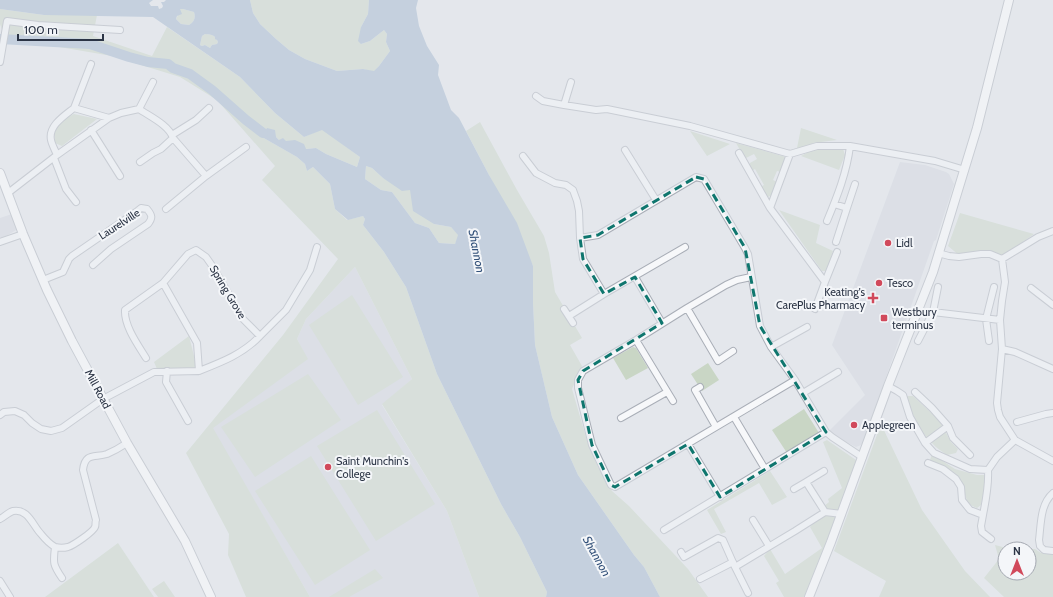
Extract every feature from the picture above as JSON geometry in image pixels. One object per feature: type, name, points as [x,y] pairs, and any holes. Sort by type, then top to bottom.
[{"type":"main road","points":[[809,597],[842,514],[888,386],[933,272],[977,128],[1009,0]]},
{"type":"main road","name":"Mill Road","points":[[0,173],[23,234],[72,341],[127,443],[185,541],[211,597]]},
{"type":"street","points":[[0,62],[3,48],[3,28],[7,21],[38,25],[120,30]]},
{"type":"street","points":[[76,202],[66,189],[55,156],[51,139],[51,130],[59,120],[74,108],[92,64]]},
{"type":"street","points":[[139,109],[153,82]]},
{"type":"street","points":[[564,105],[571,82]]},
{"type":"street","points":[[536,96],[543,101],[596,110],[606,109],[690,126],[790,154],[817,146],[850,146],[935,161],[965,170]]},
{"type":"street","points":[[74,108],[109,118]]},
{"type":"street","points":[[140,162],[161,149],[173,136],[196,120],[209,108]]},
{"type":"street","points":[[8,193],[55,156],[109,118],[121,113],[139,109],[162,124],[206,176]]},
{"type":"street","points":[[91,130],[120,176]]},
{"type":"street","points":[[827,221],[848,160],[850,146]]},
{"type":"street","points":[[166,209],[206,176],[246,147]]},
{"type":"street","points":[[626,150],[656,200]]},
{"type":"street","points":[[739,153],[770,208],[825,282]]},
{"type":"street","points":[[770,208],[790,154]]},
{"type":"street","points":[[523,156],[536,173],[555,183],[566,184],[573,190],[579,211],[580,238],[583,259],[604,294]]},
{"type":"street","points":[[580,238],[598,235],[696,177],[704,179],[748,254],[760,326],[771,346],[795,380],[826,432],[863,457]]},
{"type":"street","points":[[836,242],[855,184]]},
{"type":"street","points":[[834,204],[847,208]]},
{"type":"street","name":"Laurelville","points":[[43,280],[63,272],[72,256],[141,208],[147,209],[151,214],[152,220],[126,240],[110,249],[93,265]]},
{"type":"street","points":[[1002,259],[1038,237],[1053,231]]},
{"type":"street","points":[[0,242],[23,234]]},
{"type":"street","points":[[0,415],[4,412],[15,411],[24,415],[41,429],[51,431],[62,428],[103,399],[154,372],[199,371],[236,356],[254,343],[286,310],[310,270],[317,246]]},
{"type":"street","points":[[569,316],[684,247]]},
{"type":"street","name":"Spring Grove","points":[[163,283],[188,254],[196,250],[206,257],[244,320],[260,336]]},
{"type":"street","points":[[815,309],[837,252]]},
{"type":"street","points":[[938,253],[959,258],[990,254],[1002,259]]},
{"type":"street","points":[[1002,259],[1005,282],[1000,320],[1002,349],[997,403],[998,410],[1000,417],[1015,440],[1053,461]]},
{"type":"street","points":[[635,277],[662,323]]},
{"type":"street","points":[[751,277],[737,280],[726,285],[583,371],[578,380],[578,388],[592,445],[611,485],[615,487],[795,380]]},
{"type":"street","points":[[146,358],[132,336],[125,316],[125,310],[163,283],[197,343],[199,371]]},
{"type":"street","points":[[918,342],[933,312],[938,287]]},
{"type":"street","points":[[989,341],[986,319],[994,287]]},
{"type":"street","points":[[1031,288],[1053,305]]},
{"type":"street","points":[[687,308],[718,361]]},
{"type":"street","points":[[564,309],[573,323]]},
{"type":"street","points":[[933,312],[1000,320]]},
{"type":"street","points":[[771,346],[807,326]]},
{"type":"street","points":[[636,340],[673,401]]},
{"type":"street","points":[[1002,349],[1015,352],[1053,369]]},
{"type":"street","points":[[712,365],[734,351]]},
{"type":"street","points":[[167,371],[166,382],[188,421]]},
{"type":"street","points":[[803,393],[838,372]]},
{"type":"street","points":[[888,386],[897,390],[902,395],[910,417],[925,443],[934,453],[970,469],[988,470]]},
{"type":"street","points":[[700,387],[695,390],[716,427]]},
{"type":"street","points":[[621,418],[667,392]]},
{"type":"street","points":[[915,392],[948,426],[953,438],[970,455]]},
{"type":"street","points":[[1017,422],[1053,413]]},
{"type":"street","points":[[734,417],[765,469]]},
{"type":"street","points":[[925,443],[948,426]]},
{"type":"street","points":[[664,530],[826,432]]},
{"type":"street","points":[[991,539],[982,532],[981,526],[989,482],[988,470],[997,457],[1015,440]]},
{"type":"street","points":[[0,519],[12,511],[23,512],[28,516],[40,533],[55,548],[69,547],[95,528],[96,520],[83,470],[86,459],[91,456],[104,455],[127,443]]},
{"type":"street","points":[[688,444],[720,497]]},
{"type":"street","points":[[928,463],[943,469],[956,479],[961,487],[962,500],[970,510],[983,515]]},
{"type":"street","points":[[794,489],[824,470]]},
{"type":"street","points":[[806,482],[825,512]]},
{"type":"street","points":[[1053,493],[1045,504],[1039,540],[1040,546],[1044,550],[1053,551]]},
{"type":"street","points":[[700,580],[770,546],[825,512],[842,514]]},
{"type":"street","points":[[753,520],[770,546]]},
{"type":"street","points":[[684,557],[718,538],[723,540],[748,593]]},
{"type":"street","points":[[55,548],[53,560],[54,566],[62,578]]},
{"type":"street","points":[[0,581],[10,597]]},
{"type":"highlighted area","points":[[696,177],[704,179],[745,248],[760,326],[826,432],[720,497],[688,444],[615,487],[611,485],[592,445],[578,380],[583,371],[662,323],[635,277],[604,294],[583,259],[580,238],[598,235]]},
{"type":"shaded area","points":[[900,162],[925,165],[946,172],[949,174],[954,184],[936,240],[934,241],[864,440],[861,445],[856,447],[829,431],[865,395],[832,345]]},
{"type":"shaded area","points":[[12,214],[18,229],[1,239],[0,218]]},
{"type":"shaded area","name":"Saint Munchin's College","points":[[355,267],[412,379],[382,405],[447,511],[479,597],[310,597],[212,428],[307,359],[297,339],[306,319]]},
{"type":"green space","points":[[250,0],[369,0],[368,14],[361,27],[361,44],[370,41],[384,30],[387,34],[386,42],[390,51],[374,72],[363,69],[337,71],[305,59],[289,50],[260,24],[253,13]]},
{"type":"green space","points":[[0,9],[44,15],[97,15],[93,36],[152,56],[167,27],[240,77],[275,113],[304,137],[322,129],[360,157],[357,167],[326,154],[316,148],[305,149],[279,140],[276,137],[262,137],[297,157],[305,164],[307,171],[313,167],[330,184],[335,209],[347,220],[363,216],[365,219],[363,225],[384,252],[406,287],[437,374],[501,504],[520,537],[547,592],[546,597],[479,597],[447,511],[382,404],[412,379],[355,267],[306,319],[297,339],[308,359],[213,428],[310,597],[246,597],[228,555],[229,534],[186,453],[283,335],[338,259],[262,180],[275,166],[217,100],[180,77],[112,56],[42,44],[0,42],[2,30],[0,24]]},
{"type":"green space","points":[[180,9],[194,12],[195,16],[192,23],[189,25],[181,24],[176,19]]},
{"type":"green space","points":[[205,34],[214,36],[218,42],[217,44],[212,45],[210,48],[205,45],[200,45],[202,36]]},
{"type":"green space","points":[[74,114],[97,119],[62,146],[55,143],[54,131],[64,119]]},
{"type":"green space","points":[[480,122],[544,236],[549,253],[555,292],[582,338],[570,345],[582,366],[572,389],[588,444],[598,467],[612,491],[629,506],[688,569],[708,597],[660,597],[644,567],[578,475],[552,417],[535,345],[533,266],[466,131]]},
{"type":"green space","points":[[801,128],[837,140],[813,143],[807,147],[797,148]]},
{"type":"green space","points":[[690,131],[730,144],[707,156]]},
{"type":"green space","points":[[736,143],[786,157],[781,172],[777,171],[773,180],[777,182],[772,195],[768,197],[765,196],[760,187],[764,185],[755,169],[752,171],[749,166],[750,163],[757,159],[754,154],[746,158],[744,157]]},
{"type":"green space","points":[[823,148],[843,149],[845,155],[839,170],[801,156],[812,150]]},
{"type":"green space","points":[[366,166],[372,168],[383,178],[410,190],[434,224],[451,227],[459,235],[455,244],[439,243],[429,228],[415,223],[392,192],[381,190],[365,179]]},
{"type":"green space","points":[[779,210],[820,225],[816,243],[833,251],[827,271],[822,271]]},
{"type":"green space","points":[[960,213],[1034,234],[1002,257],[985,250],[960,256],[948,246]]},
{"type":"green space","points":[[352,295],[403,377],[358,405],[309,325]]},
{"type":"green space","points":[[189,336],[196,364],[195,368],[157,369],[154,362]]},
{"type":"green space","points":[[633,347],[636,348],[648,368],[626,380],[613,358]]},
{"type":"green space","points":[[708,363],[719,380],[702,391],[691,374]]},
{"type":"green space","points":[[308,374],[341,420],[255,477],[221,427]]},
{"type":"green space","points":[[907,396],[913,396],[939,420],[951,442],[958,449],[956,453],[947,455],[927,438],[917,422]]},
{"type":"green space","points":[[804,409],[819,433],[787,453],[772,430]]},
{"type":"green space","points":[[377,410],[435,504],[376,541],[317,446]]},
{"type":"green space","points":[[881,424],[922,510],[965,571],[990,597],[879,597],[886,581],[834,551]]},
{"type":"green space","points":[[827,440],[856,460],[839,511],[804,597],[784,597],[776,583],[779,581],[764,556],[770,549],[785,574],[822,548],[810,527],[825,511],[823,507],[829,502],[828,499],[842,488],[823,442]]},
{"type":"green space","points":[[932,454],[955,469],[977,475],[985,475],[986,479],[981,505],[977,508],[968,502],[966,499],[964,486],[960,479],[950,470],[930,460]]},
{"type":"green space","points":[[311,456],[370,550],[315,585],[255,491]]},
{"type":"green space","points":[[770,471],[787,497],[772,505],[759,483],[714,509],[726,532],[721,534],[707,510]]},
{"type":"green space","points":[[118,543],[154,597],[45,597]]},
{"type":"green space","points":[[1037,550],[1041,553],[1053,553],[1053,597],[1004,597],[984,578],[997,562],[997,581],[1037,581]]},
{"type":"green space","points":[[375,569],[383,578],[349,597],[329,597]]},
{"type":"green space","points":[[164,581],[175,597],[158,597],[152,589]]},
{"type":"water","name":"Shannon","points":[[0,0],[153,0],[149,3],[151,6],[158,6],[159,9],[163,6],[161,2],[166,0],[250,0],[253,13],[260,24],[289,50],[305,59],[337,71],[363,69],[374,71],[390,51],[386,42],[387,34],[384,30],[370,41],[361,44],[358,41],[361,27],[368,14],[369,0],[418,0],[416,8],[419,26],[427,46],[439,65],[438,75],[451,110],[459,118],[489,175],[517,223],[533,266],[535,345],[552,417],[578,475],[644,567],[660,597],[546,597],[547,592],[520,537],[501,504],[437,374],[406,287],[384,252],[363,225],[365,219],[363,216],[348,220],[335,209],[330,184],[313,167],[307,171],[305,164],[297,157],[262,137],[267,128],[275,130],[276,137],[279,140],[283,138],[286,141],[295,140],[304,144],[306,149],[316,148],[326,154],[357,167],[360,157],[322,130],[304,137],[275,113],[240,77],[153,17],[44,15],[0,9]],"holes":[[[180,9],[194,12],[195,16],[192,23],[189,25],[181,24],[176,19],[177,16],[182,14]],[[205,34],[212,35],[218,42],[210,48],[205,45],[202,46],[200,45],[202,36]],[[366,166],[372,168],[383,178],[402,191],[410,190],[413,211],[434,224],[451,227],[458,235],[455,244],[439,243],[429,228],[415,223],[392,192],[381,190],[365,179]]]},
{"type":"waterway","points":[[0,39],[90,44],[148,62],[168,64],[173,68],[190,74],[212,90],[263,133]]},
{"type":"place","name":"Lidl","points":[[888,243]]},
{"type":"place","name":"Tesco","points":[[879,283]]},
{"type":"place","name":"Keating's CarePlus Pharmacy","points":[[873,298]]},
{"type":"place","name":"Westbury terminus","points":[[884,318]]},
{"type":"place","name":"Applegreen","points":[[854,425]]},
{"type":"place","name":"Saint Munchin's College","points":[[328,467]]}]
